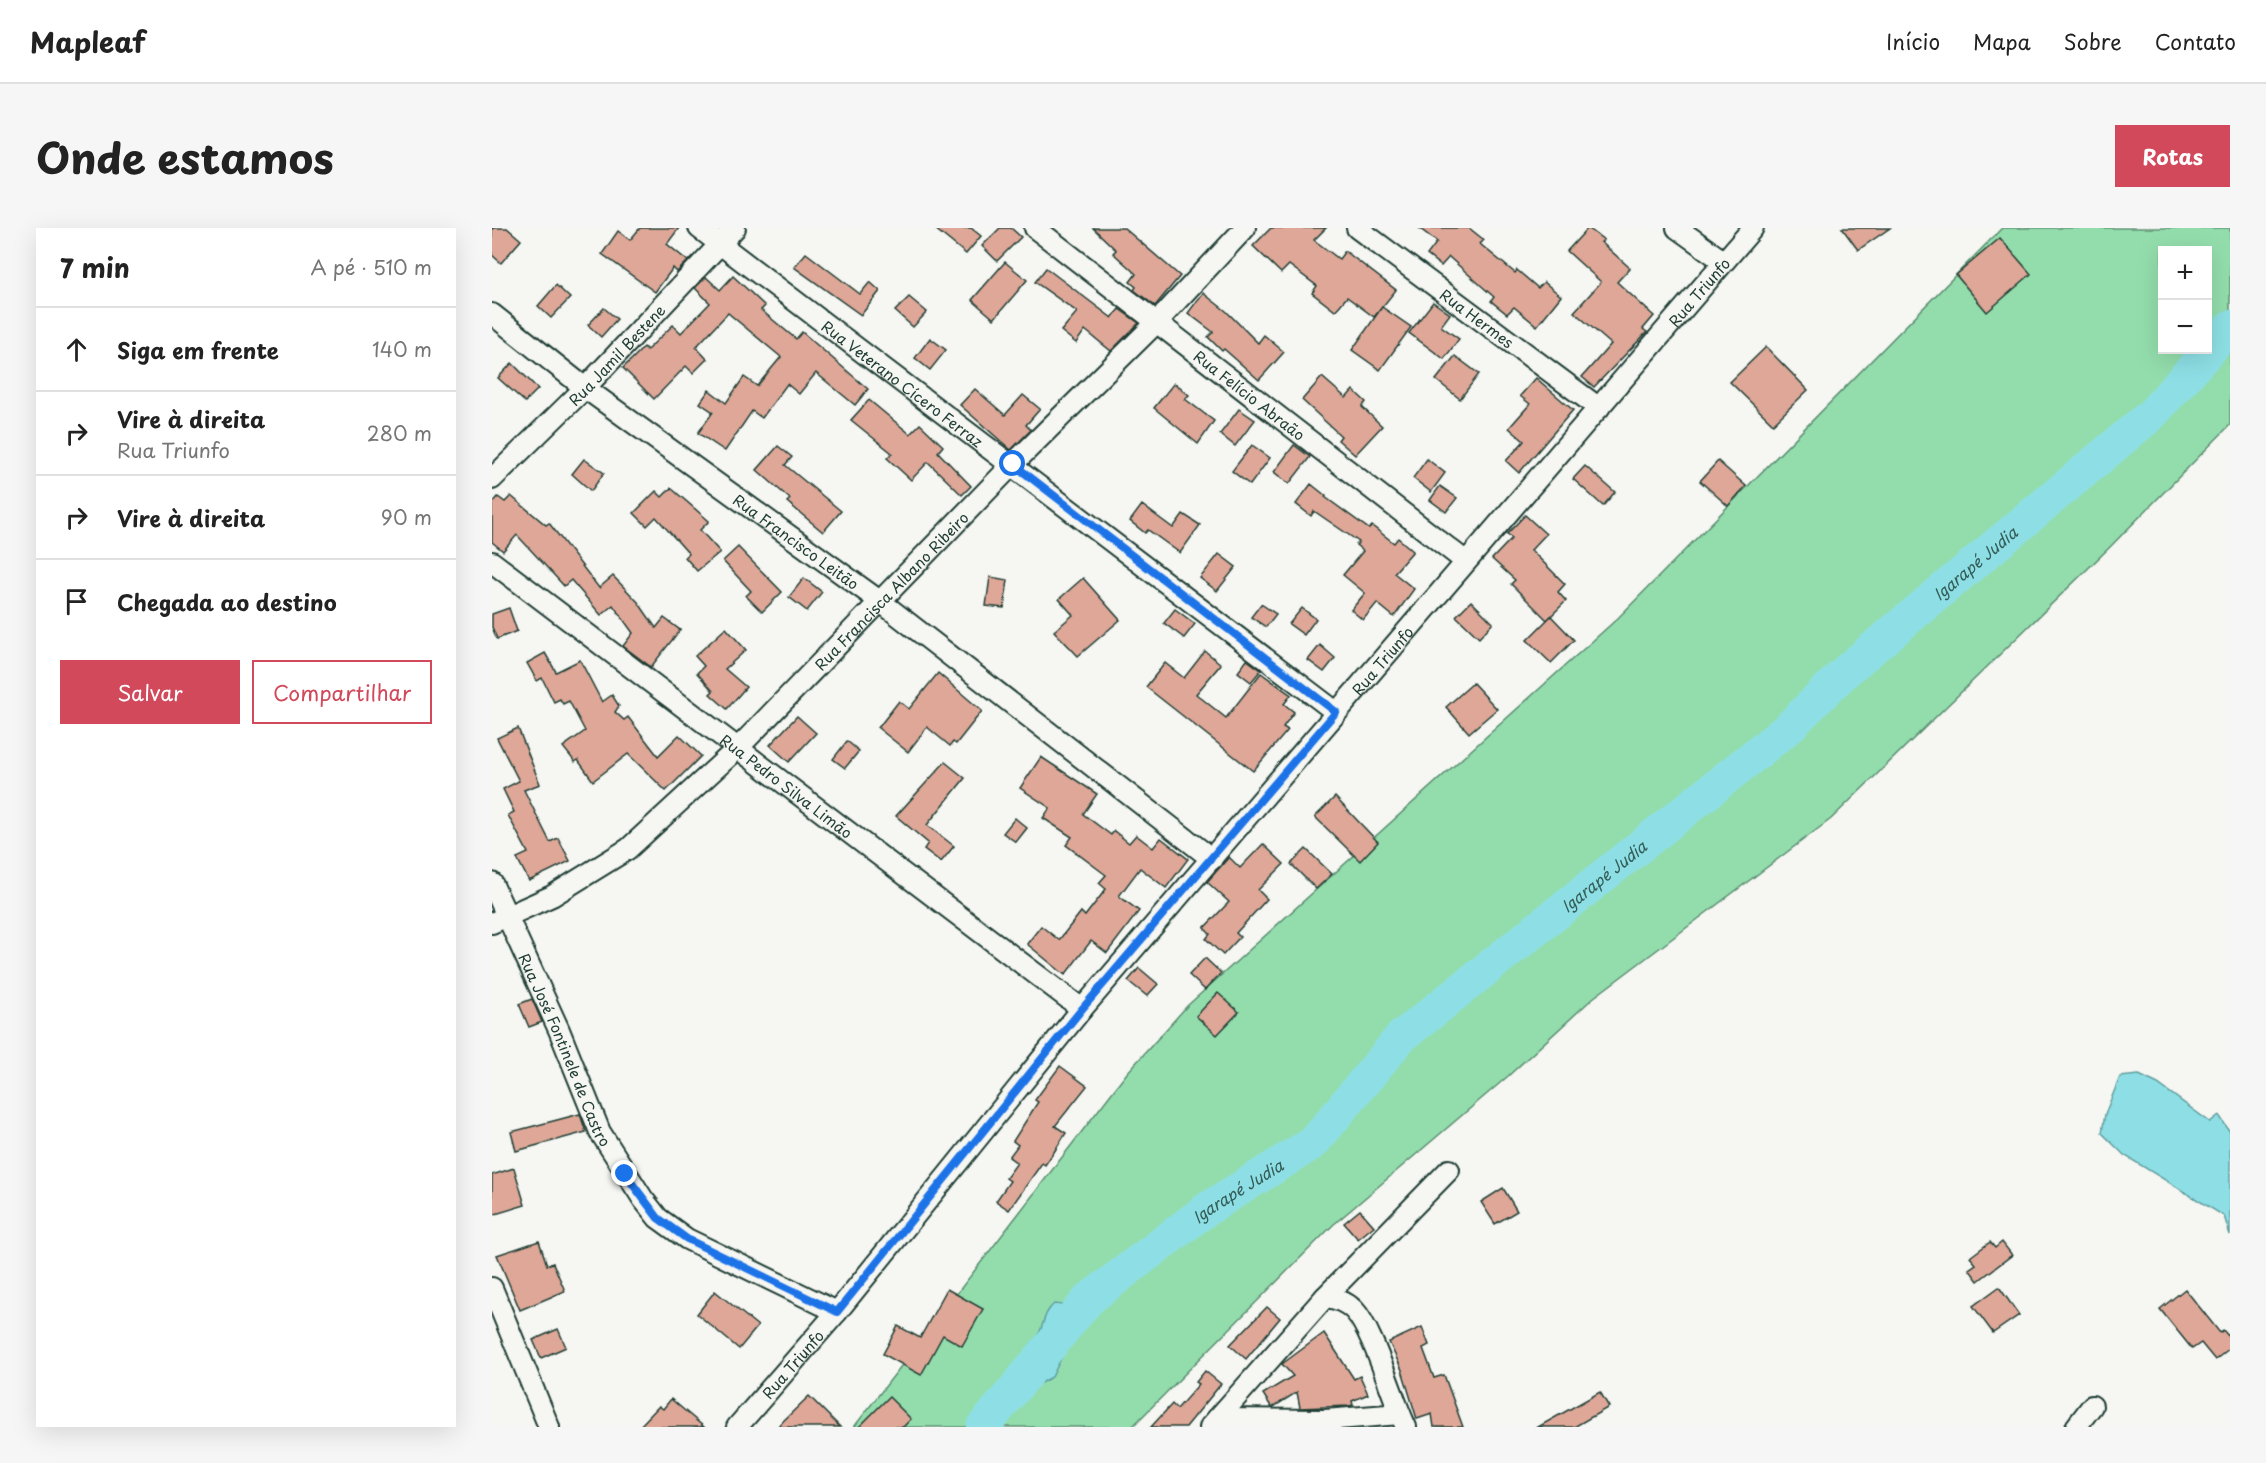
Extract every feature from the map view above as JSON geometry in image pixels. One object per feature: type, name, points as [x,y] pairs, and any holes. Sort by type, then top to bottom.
[{"type":"street","name":"Rua Veterano Cícero Ferraz","points":[[699,228],[1013,464],[1336,712]]},
{"type":"street","name":"Rua Jamil Bestene","points":[[492,478],[585,388],[735,228]]},
{"type":"street","name":"Rua Felício Abraão","points":[[1035,228],[1465,561]]},
{"type":"street","name":"Rua Francisca Albano Ribeiro","points":[[499,921],[584,878],[628,849],[739,747],[1013,464],[1157,322],[1245,228]]},
{"type":"street","name":"Rua Hermes","points":[[1357,228],[1599,408]]},
{"type":"street","points":[[1677,228],[1723,261]]},
{"type":"street","name":"Rua Triunfo","points":[[737,1427],[837,1312],[1082,1009],[1465,561],[1599,408],[1747,231]]},
{"type":"street","name":"Rua Francisco Leitão","points":[[492,314],[585,388],[881,602],[1212,859]]},
{"type":"street","name":"Rua Pedro Silva Limão","points":[[492,562],[1082,1009]]},
{"type":"street","name":"Rua José Fontinele de Castro","points":[[492,883],[499,921],[559,1030],[600,1132],[625,1174],[658,1218],[687,1239],[719,1257],[837,1312]]},
{"type":"street","points":[[1214,1423],[1324,1297],[1449,1170]]},
{"type":"street","points":[[492,1288],[549,1427]]},
{"type":"street","points":[[1214,1423],[1313,1420],[1403,1421],[1363,1324],[1345,1303],[1336,1298],[1324,1297]]},
{"type":"street","points":[[2076,1427],[2092,1406]]},
{"type":"green space","points":[[2002,228],[2230,228],[2230,425],[2109,548],[1831,819],[1593,998],[1507,1077],[1333,1225],[1132,1427],[854,1427],[1127,1073],[1187,1006],[1618,618]]},
{"type":"water","points":[[2139,1075],[2158,1084],[2210,1122],[2219,1115],[2230,1132],[2230,1235],[2224,1216],[2124,1155],[2102,1133],[2105,1114],[2120,1077]]},
{"type":"water","points":[[1054,1304],[1072,1306],[1087,1318],[1086,1325],[1069,1342],[1052,1377],[1020,1394],[1009,1409],[1000,1410],[994,1407],[998,1398],[1016,1385],[1022,1377],[1030,1345],[1037,1337],[1048,1311]]},
{"type":"building","points":[[492,228],[507,228],[521,240],[501,263],[492,255]]},
{"type":"building","points":[[640,228],[679,228],[667,244],[688,261],[677,272],[673,268],[655,292],[602,254],[618,231],[630,240]]},
{"type":"building","points":[[934,228],[971,228],[981,236],[966,254]]},
{"type":"building","points":[[1000,228],[1011,228],[1021,237],[997,261],[982,246]]},
{"type":"building","points":[[1093,228],[1124,228],[1180,276],[1155,306],[1134,290],[1136,287],[1130,282],[1136,274],[1113,253],[1116,250]]},
{"type":"building","points":[[1271,228],[1326,228],[1314,240],[1339,259],[1345,251],[1396,290],[1374,317],[1347,297],[1335,311],[1312,293],[1317,286],[1289,265],[1281,273],[1253,246]]},
{"type":"building","points":[[1419,228],[1469,228],[1484,240],[1480,244],[1515,273],[1517,270],[1538,288],[1544,282],[1561,296],[1537,326],[1514,307],[1507,314],[1491,301],[1494,297],[1449,257],[1441,266],[1427,255],[1437,242]]},
{"type":"building","points":[[1588,228],[1604,240],[1601,242],[1630,268],[1617,282],[1654,316],[1643,329],[1647,332],[1594,387],[1582,377],[1611,344],[1574,312],[1601,282],[1567,251]]},
{"type":"building","points":[[1842,228],[1890,228],[1858,250]]},
{"type":"building","points":[[2000,238],[2031,274],[1987,312],[1956,275]]},
{"type":"building","points":[[806,253],[860,294],[870,282],[880,291],[861,315],[794,267]]},
{"type":"building","points":[[1005,262],[1027,280],[994,319],[972,300]]},
{"type":"building","points":[[1046,268],[1112,318],[1119,309],[1139,323],[1111,351],[1085,330],[1076,343],[1061,331],[1077,312],[1035,282]]},
{"type":"building","points":[[733,276],[765,306],[761,310],[796,339],[802,332],[868,389],[855,405],[816,373],[799,394],[787,384],[762,418],[752,411],[725,451],[698,433],[713,412],[700,403],[709,390],[726,403],[744,377],[757,386],[781,357],[728,313],[696,347],[707,359],[693,373],[686,366],[654,399],[623,368],[644,347],[647,350],[673,325],[681,333],[710,303],[695,288],[706,277],[720,290]]},
{"type":"building","points":[[556,285],[570,298],[551,318],[538,306]]},
{"type":"building","points":[[1203,293],[1226,311],[1258,343],[1264,335],[1284,352],[1259,380],[1224,349],[1222,351],[1208,337],[1213,332],[1188,313]]},
{"type":"building","points":[[909,297],[927,312],[913,327],[895,311]]},
{"type":"building","points":[[1433,302],[1450,314],[1441,326],[1459,339],[1444,359],[1409,333]]},
{"type":"building","points":[[1382,307],[1411,327],[1380,370],[1352,350]]},
{"type":"building","points":[[604,308],[617,319],[601,337],[588,325]]},
{"type":"building","points":[[930,338],[946,350],[930,370],[915,358]]},
{"type":"building","points":[[1766,347],[1808,390],[1773,424],[1730,382]]},
{"type":"building","points":[[1455,356],[1479,374],[1460,399],[1436,380]]},
{"type":"building","points":[[512,363],[538,389],[525,402],[498,378]]},
{"type":"building","points":[[1322,377],[1346,398],[1353,390],[1366,402],[1362,407],[1382,426],[1355,455],[1338,440],[1341,436],[1302,400]]},
{"type":"building","points":[[1536,378],[1573,410],[1519,473],[1506,461],[1524,441],[1509,428],[1530,404],[1520,396]]},
{"type":"building","points":[[1174,383],[1189,395],[1185,399],[1214,421],[1198,444],[1154,408]]},
{"type":"building","points":[[975,389],[1005,415],[1023,395],[1040,409],[1026,425],[1031,430],[1011,450],[960,405]]},
{"type":"building","points":[[869,400],[910,434],[920,424],[943,446],[938,452],[971,486],[962,495],[928,462],[911,480],[887,458],[892,453],[851,420]]},
{"type":"building","points":[[1239,409],[1255,420],[1235,446],[1220,434]]},
{"type":"building","points":[[1252,445],[1270,458],[1250,485],[1232,471]]},
{"type":"building","points":[[1294,445],[1310,457],[1289,484],[1274,472]]},
{"type":"building","points":[[778,446],[792,457],[785,465],[841,511],[823,532],[787,502],[790,499],[757,470]]},
{"type":"building","points":[[584,459],[604,473],[591,491],[572,474]]},
{"type":"building","points":[[1427,459],[1445,473],[1431,492],[1413,478]]},
{"type":"building","points":[[1718,461],[1746,486],[1728,506],[1700,481]]},
{"type":"building","points":[[1585,466],[1615,492],[1603,506],[1573,479]]},
{"type":"building","points":[[1311,484],[1369,529],[1372,526],[1394,543],[1398,538],[1413,551],[1394,573],[1414,589],[1394,617],[1377,603],[1363,620],[1351,610],[1365,593],[1343,575],[1363,551],[1356,545],[1359,542],[1314,511],[1311,516],[1296,504]]},
{"type":"building","points":[[1440,486],[1457,498],[1446,512],[1430,500]]},
{"type":"building","points":[[671,488],[709,521],[700,530],[720,552],[697,571],[685,557],[689,554],[656,517],[647,526],[634,513],[656,491],[662,497]]},
{"type":"building","points":[[511,496],[546,525],[549,523],[599,588],[613,576],[638,602],[656,628],[664,618],[680,630],[651,667],[623,646],[633,633],[613,605],[601,615],[571,580],[564,586],[517,535],[503,551],[492,542],[492,504],[498,497],[505,502]]},
{"type":"building","points":[[1142,505],[1173,528],[1183,514],[1200,525],[1180,553],[1148,530],[1145,533],[1130,521]]},
{"type":"building","points":[[1525,515],[1546,534],[1531,550],[1565,584],[1558,592],[1566,601],[1547,620],[1511,584],[1515,580],[1492,559],[1512,538],[1507,534]]},
{"type":"building","points":[[738,547],[782,592],[762,612],[746,596],[751,591],[723,561]]},
{"type":"building","points":[[1219,554],[1236,567],[1217,591],[1200,578]]},
{"type":"building","points":[[990,577],[1008,580],[1004,608],[986,606]]},
{"type":"building","points":[[804,578],[822,592],[807,611],[789,597]]},
{"type":"building","points":[[1083,578],[1120,620],[1078,656],[1054,631],[1073,615],[1059,599]]},
{"type":"building","points":[[1471,601],[1493,623],[1479,638],[1456,616]]},
{"type":"building","points":[[1261,604],[1276,614],[1266,627],[1251,617]]},
{"type":"building","points":[[509,608],[517,631],[497,639],[492,627],[492,614]]},
{"type":"building","points":[[1302,608],[1316,619],[1304,635],[1289,624]]},
{"type":"building","points":[[1175,609],[1195,624],[1184,638],[1164,623]]},
{"type":"building","points":[[1551,616],[1574,640],[1551,663],[1527,640]]},
{"type":"building","points":[[726,628],[746,650],[725,669],[746,687],[727,709],[710,694],[713,691],[697,673],[704,666],[695,656]]},
{"type":"building","points":[[1320,645],[1335,658],[1324,672],[1308,660]]},
{"type":"building","points":[[1205,651],[1221,664],[1196,694],[1226,718],[1261,673],[1291,695],[1284,704],[1294,712],[1283,727],[1288,730],[1253,771],[1146,687],[1165,663],[1184,678]]},
{"type":"building","points":[[545,653],[556,672],[580,660],[602,702],[612,695],[619,706],[615,712],[624,720],[628,717],[658,756],[679,735],[701,756],[666,791],[628,754],[593,781],[578,760],[575,762],[563,747],[585,731],[569,701],[563,704],[560,699],[554,702],[542,678],[537,681],[527,663]]},
{"type":"building","points":[[1247,660],[1261,670],[1251,682],[1238,672]]},
{"type":"building","points":[[938,673],[982,711],[956,744],[953,742],[950,746],[927,727],[908,752],[878,728],[899,701],[909,709]]},
{"type":"building","points":[[1473,683],[1497,709],[1469,733],[1446,707]]},
{"type":"building","points":[[797,716],[816,733],[789,762],[770,745]]},
{"type":"building","points":[[518,728],[540,784],[524,790],[550,842],[558,838],[570,861],[529,881],[517,858],[528,853],[508,815],[514,812],[503,789],[519,781],[497,738]]},
{"type":"building","points":[[847,741],[859,751],[845,768],[833,759]]},
{"type":"building","points":[[1041,757],[1097,794],[1083,814],[1111,835],[1114,831],[1129,843],[1136,835],[1153,848],[1161,838],[1188,859],[1166,888],[1140,868],[1119,896],[1139,911],[1107,953],[1091,941],[1065,975],[1027,944],[1041,926],[1059,940],[1081,912],[1085,916],[1106,889],[1099,883],[1106,875],[1066,845],[1072,837],[1043,818],[1050,808],[1020,788]]},
{"type":"building","points":[[945,762],[965,778],[927,825],[954,846],[941,862],[924,849],[928,843],[896,816]]},
{"type":"building","points":[[1335,797],[1378,842],[1360,861],[1315,817]]},
{"type":"building","points":[[1015,818],[1027,828],[1016,842],[1003,833]]},
{"type":"building","points":[[1263,844],[1284,864],[1258,890],[1267,899],[1236,933],[1240,937],[1223,955],[1206,939],[1210,934],[1204,928],[1229,902],[1207,882],[1229,857],[1240,868]]},
{"type":"building","points":[[1306,849],[1332,874],[1316,889],[1291,864]]},
{"type":"building","points":[[1205,958],[1221,973],[1205,990],[1189,975]]},
{"type":"building","points":[[1139,968],[1158,984],[1147,996],[1128,981]]},
{"type":"building","points":[[1218,993],[1239,1012],[1217,1035],[1196,1016]]},
{"type":"building","points":[[532,999],[542,1022],[529,1027],[519,1004]]},
{"type":"building","points":[[1060,1066],[1087,1086],[1055,1126],[1066,1133],[1045,1165],[1042,1163],[1009,1210],[996,1201],[1010,1181],[1006,1178],[1017,1163],[1009,1157],[1018,1145],[1013,1141],[1038,1102],[1035,1100]]},
{"type":"building","points":[[580,1114],[586,1132],[516,1151],[511,1132]]},
{"type":"building","points":[[514,1168],[525,1205],[492,1215],[492,1175]]},
{"type":"building","points":[[1503,1188],[1517,1211],[1495,1224],[1481,1202]]},
{"type":"building","points":[[1360,1210],[1374,1226],[1358,1239],[1344,1223]]},
{"type":"building","points":[[539,1241],[547,1265],[553,1263],[565,1291],[520,1310],[497,1255]]},
{"type":"building","points":[[1990,1242],[1995,1248],[2002,1242],[2012,1255],[1978,1281],[1969,1269],[1976,1264],[1970,1257]]},
{"type":"building","points":[[1999,1287],[2019,1315],[1993,1333],[1973,1306]]},
{"type":"building","points":[[947,1289],[983,1309],[962,1346],[943,1335],[921,1375],[883,1354],[898,1326],[920,1338]]},
{"type":"building","points":[[2185,1289],[2220,1333],[2223,1330],[2230,1338],[2230,1348],[2215,1360],[2201,1343],[2192,1349],[2160,1309]]},
{"type":"building","points":[[715,1291],[758,1326],[739,1349],[697,1314]]},
{"type":"building","points":[[1267,1307],[1280,1318],[1246,1359],[1230,1345]]},
{"type":"building","points":[[1422,1327],[1429,1345],[1423,1348],[1434,1378],[1444,1375],[1463,1427],[1434,1427],[1432,1414],[1417,1419],[1402,1370],[1389,1342]]},
{"type":"building","points":[[558,1329],[566,1347],[541,1358],[533,1340]]},
{"type":"building","points":[[1324,1333],[1354,1379],[1360,1376],[1368,1394],[1352,1401],[1353,1405],[1349,1406],[1300,1408],[1297,1392],[1272,1408],[1263,1394],[1293,1376],[1282,1364]]},
{"type":"building","points":[[1205,1371],[1221,1384],[1186,1427],[1151,1427],[1172,1404],[1177,1409],[1199,1384],[1196,1382]]},
{"type":"building","points":[[1600,1392],[1609,1407],[1574,1427],[1538,1427]]},
{"type":"building","points":[[809,1396],[840,1427],[777,1427]]},
{"type":"building","points":[[889,1397],[911,1419],[903,1427],[859,1427]]},
{"type":"building","points":[[671,1399],[704,1427],[639,1427],[659,1406],[663,1409]]},
{"type":"waterway","name":"Igarapé Judia","points":[[983,1427],[1089,1299],[1207,1209],[1313,1143],[1400,1038],[1786,730],[1848,669],[2151,415],[2230,327]]},
{"type":"route","points":[[625,1174],[658,1218],[687,1239],[719,1257],[837,1312],[1082,1009],[1336,712],[1013,464]]}]
